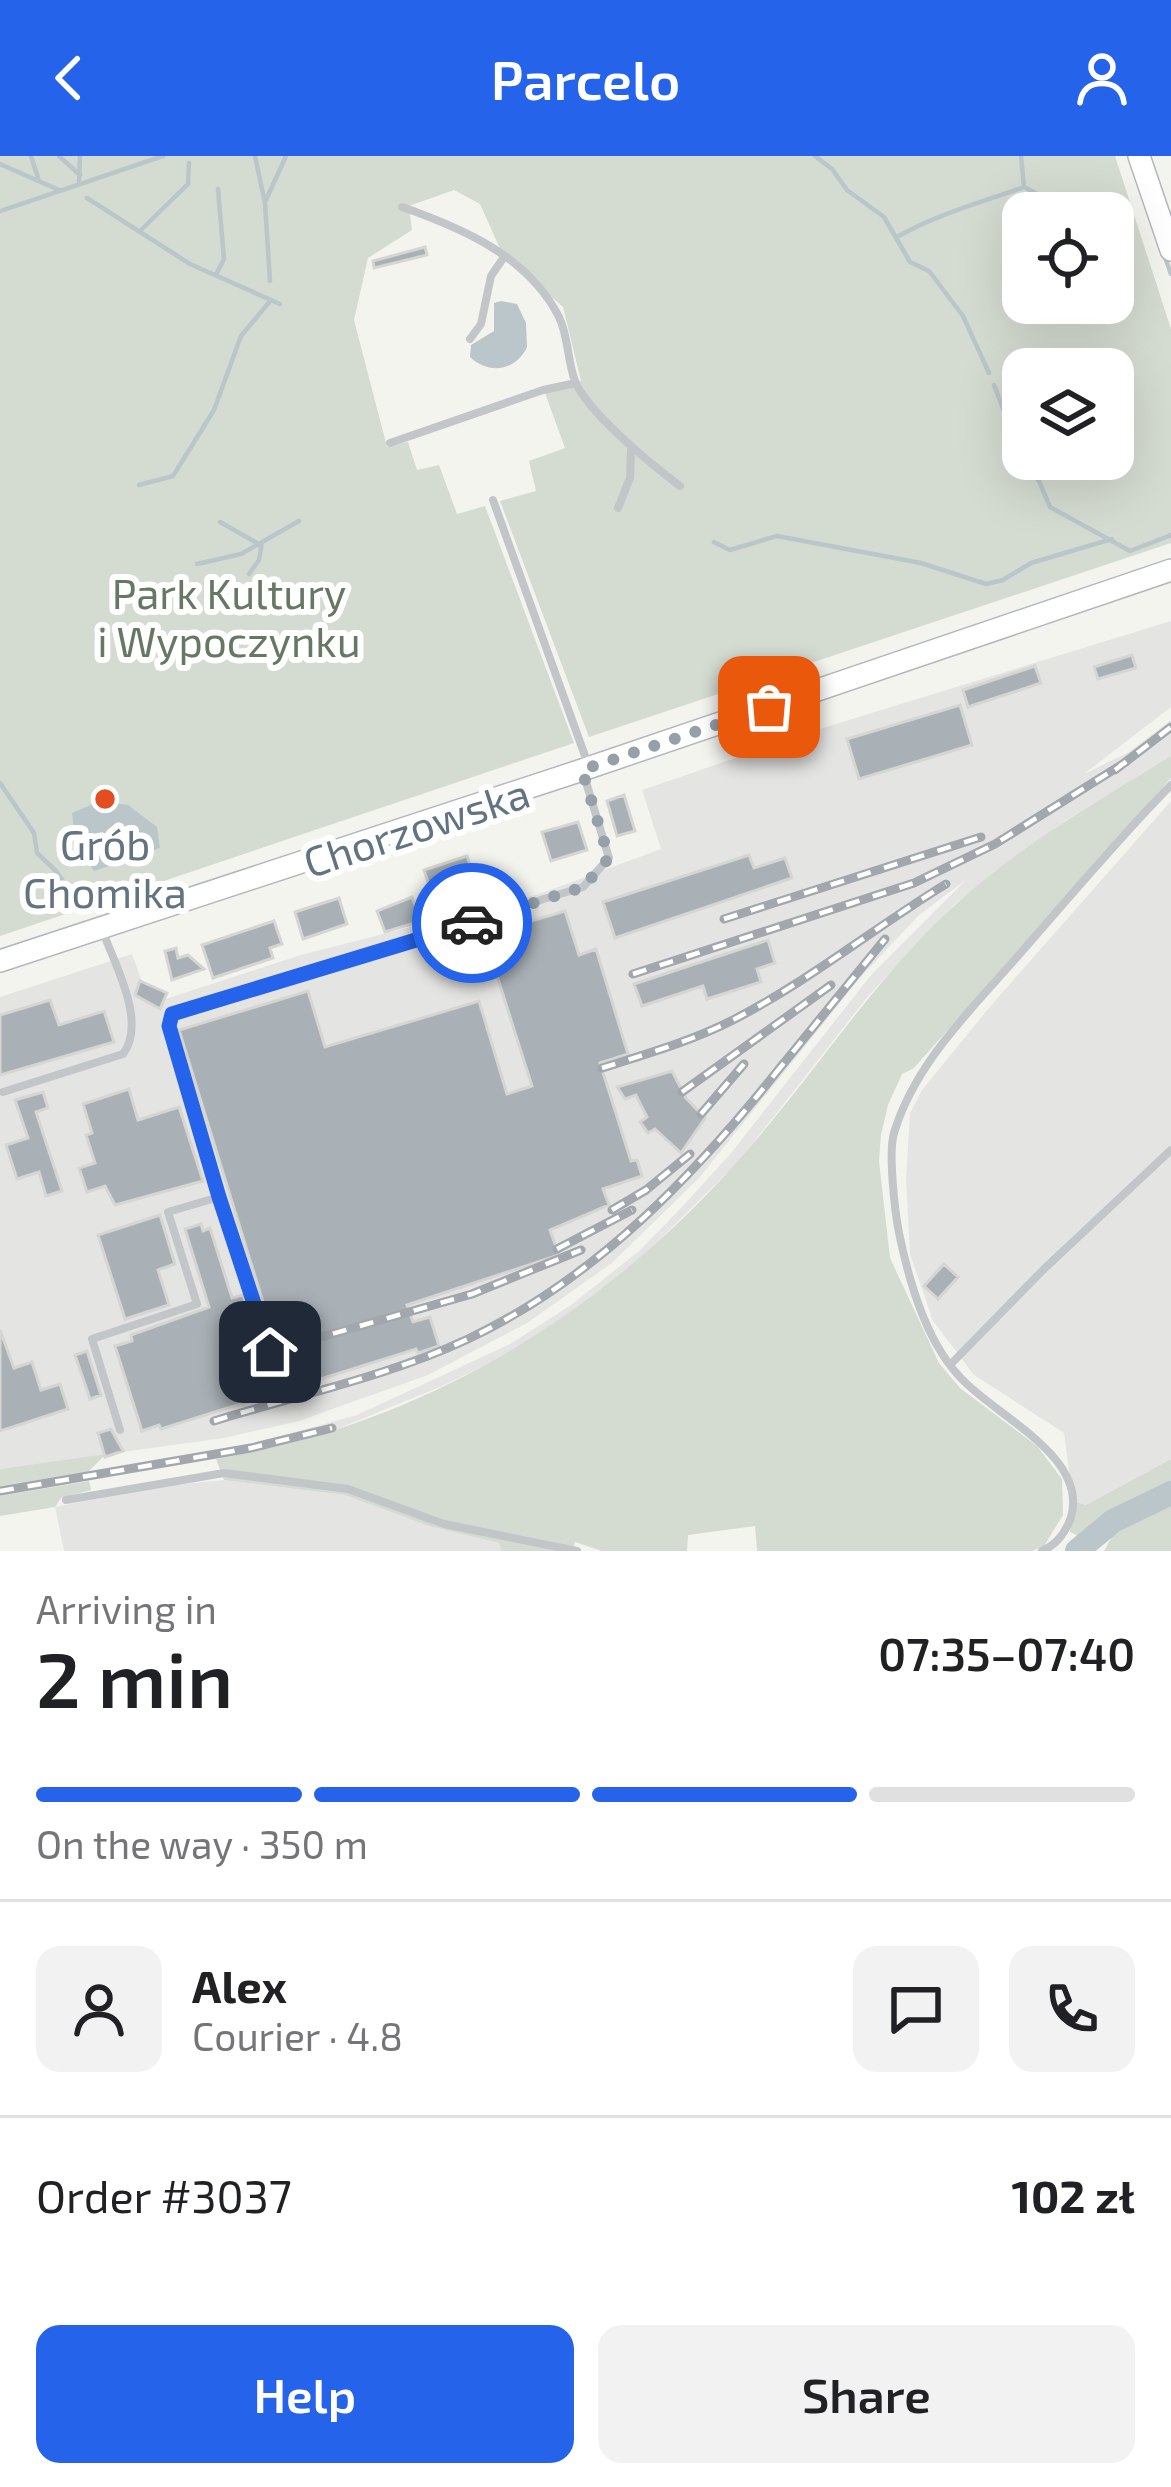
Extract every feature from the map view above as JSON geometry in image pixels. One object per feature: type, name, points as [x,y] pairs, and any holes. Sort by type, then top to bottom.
[{"type":"main road","points":[[1139,156],[1171,250]]},
{"type":"main road","name":"Chorzowska","points":[[0,961],[1171,570]]},
{"type":"lane","points":[[402,208],[469,232],[504,256],[557,314],[576,383],[631,449],[680,486]]},
{"type":"lane","points":[[470,339],[481,324],[491,276],[504,256]]},
{"type":"lane","points":[[390,443],[576,383]]},
{"type":"lane","points":[[618,508],[630,478],[631,449]]},
{"type":"lane","points":[[270,1352],[169,1026],[172,1014],[583,887],[609,858],[586,769],[493,500]]},
{"type":"lane","points":[[1042,1551],[1054,1546],[1072,1515],[1072,1487],[1042,1445],[983,1399],[937,1346],[909,1277],[898,1227],[892,1137],[928,1061],[1171,785]]},
{"type":"lane","points":[[3,1092],[123,1054],[128,1048],[130,1013],[103,930]]},
{"type":"lane","points":[[950,1365],[1171,1150]]},
{"type":"lane","points":[[120,1430],[92,1339],[197,1304],[168,1212],[219,1197]]},
{"type":"lane","points":[[66,1500],[224,1473],[348,1489],[444,1524],[577,1551]]},
{"type":"shaded area","points":[[494,303],[517,304],[526,323],[527,347],[516,361],[493,368],[470,357],[471,345],[494,331]]},
{"type":"shaded area","points":[[1171,621],[1171,707],[1084,774],[1129,752],[1171,720],[1171,756],[1065,821],[955,904],[869,995],[739,1161],[643,1256],[576,1311],[514,1351],[440,1387],[310,1440],[0,1496],[0,1486],[255,1443],[357,1415],[510,1344],[571,1305],[639,1251],[731,1153],[871,975],[966,880],[919,915],[859,979],[699,1178],[612,1263],[527,1323],[428,1375],[299,1421],[224,1438],[0,1469],[0,997],[132,954],[150,1004],[301,955],[539,894],[661,849],[642,790],[826,727]]},
{"type":"shaded area","points":[[100,801],[128,805],[157,827],[160,848],[94,871],[76,841],[72,813]]},
{"type":"shaded area","points":[[1171,801],[1171,1459],[1086,1505],[1073,1501],[1064,1433],[974,1375],[933,1321],[910,1254],[906,1179],[910,1113],[922,1090],[993,1003]]},
{"type":"shaded area","points":[[224,1480],[345,1495],[429,1526],[499,1543],[501,1551],[64,1551],[55,1507],[162,1486]]},
{"type":"green space","name":"Park Kultury i Wypoczynku","points":[[0,156],[1115,156],[1127,192],[1002,192],[1002,324],[1134,324],[1134,215],[1171,329],[1171,543],[589,737],[500,501],[536,491],[529,461],[565,448],[545,393],[581,381],[563,307],[502,253],[480,204],[454,190],[409,206],[412,230],[368,258],[354,320],[387,447],[408,442],[417,470],[439,465],[457,514],[485,506],[574,743],[0,936]]},
{"type":"green space","points":[[1171,756],[1171,778],[914,1068],[902,1074],[881,1135],[879,1161],[890,1258],[939,1363],[960,1388],[1037,1446],[1062,1479],[1063,1515],[1044,1546],[1032,1551],[757,1551],[755,1526],[688,1535],[687,1551],[602,1551],[575,1542],[573,1551],[501,1551],[499,1543],[429,1526],[345,1495],[224,1480],[216,1459],[291,1443],[434,1391],[501,1356],[626,1269],[736,1163],[895,967],[954,906],[1031,844]]},
{"type":"green space","points":[[106,1454],[88,1472],[0,1486],[0,1469]]},
{"type":"green space","points":[[1171,1459],[1171,1486],[1100,1522],[1085,1539],[1070,1532],[1073,1501],[1086,1505]]},
{"type":"green space","points":[[89,1481],[91,1490],[61,1498],[55,1507],[0,1516],[0,1496]]},
{"type":"green space","points":[[1171,1502],[1171,1551],[1104,1551],[1114,1533]]},
{"type":"building","points":[[425,247],[427,255],[374,268],[373,261]]},
{"type":"building","points":[[1132,655],[1136,668],[1098,679],[1094,667]]},
{"type":"building","points":[[1035,666],[1041,683],[968,707],[963,690]]},
{"type":"building","points":[[960,705],[972,745],[859,779],[847,739]]},
{"type":"building","points":[[624,795],[635,831],[617,836],[607,801]]},
{"type":"building","points":[[578,822],[587,850],[551,861],[542,832]]},
{"type":"building","points":[[749,855],[754,868],[785,858],[792,878],[615,938],[603,902]]},
{"type":"building","points":[[467,856],[476,883],[433,897],[424,870]]},
{"type":"building","points":[[412,897],[421,921],[385,932],[377,911]]},
{"type":"building","points":[[339,898],[347,924],[303,939],[295,912]]},
{"type":"building","points":[[565,911],[579,955],[596,949],[628,1054],[600,1063],[631,1161],[637,1160],[642,1176],[603,1189],[609,1205],[550,1230],[559,1255],[407,1305],[413,1322],[430,1317],[439,1346],[142,1431],[115,1346],[132,1341],[131,1335],[209,1307],[185,1229],[201,1224],[203,1231],[210,1228],[232,1298],[243,1295],[264,1357],[271,1360],[308,1345],[300,1319],[271,1328],[179,1030],[308,991],[325,1047],[479,1001],[507,1094],[532,1086],[484,935]]},
{"type":"building","points":[[274,921],[282,944],[270,948],[273,958],[213,978],[202,945]]},
{"type":"building","points":[[768,940],[775,963],[757,969],[761,982],[707,999],[703,986],[642,1006],[634,984]]},
{"type":"building","points":[[176,948],[178,958],[188,955],[204,969],[172,980],[165,951]]},
{"type":"building","points":[[140,981],[167,993],[160,1009],[135,995]]},
{"type":"building","points":[[50,1000],[59,1025],[104,1011],[114,1042],[0,1075],[0,1015]]},
{"type":"building","points":[[672,1071],[686,1098],[705,1118],[681,1153],[655,1129],[648,1133],[640,1122],[647,1117],[636,1095],[625,1099],[617,1087]]},
{"type":"building","points":[[129,1089],[138,1120],[179,1107],[203,1181],[115,1205],[105,1186],[87,1192],[79,1168],[95,1163],[83,1104]]},
{"type":"building","points":[[43,1092],[48,1108],[36,1112],[62,1191],[46,1196],[39,1172],[17,1179],[6,1145],[28,1138],[15,1100]]},
{"type":"building","points":[[160,1215],[175,1264],[158,1270],[169,1305],[125,1319],[98,1235]]},
{"type":"building","points":[[944,1264],[958,1277],[938,1299],[924,1286]]},
{"type":"building","points":[[0,1330],[14,1368],[32,1362],[41,1390],[60,1384],[68,1409],[0,1431]]},
{"type":"building","points":[[87,1351],[101,1395],[90,1399],[75,1355]]},
{"type":"building","points":[[111,1429],[123,1451],[105,1457],[98,1433]]},
{"type":"waterway","points":[[31,156],[39,181]]},
{"type":"waterway","points":[[59,156],[80,175]]},
{"type":"waterway","points":[[79,183],[80,156]]},
{"type":"waterway","points":[[0,211],[163,156]]},
{"type":"waterway","points":[[255,156],[265,203],[270,281]]},
{"type":"waterway","points":[[266,200],[286,156]]},
{"type":"waterway","points":[[815,156],[847,190],[884,217],[910,262],[929,271],[963,316],[989,373]]},
{"type":"waterway","points":[[897,237],[943,215],[1024,187],[1021,156]]},
{"type":"waterway","points":[[141,230],[188,184],[189,163]]},
{"type":"waterway","points":[[0,164],[59,190]]},
{"type":"waterway","points":[[1024,187],[1033,192]]},
{"type":"waterway","points":[[216,275],[224,259],[218,189]]},
{"type":"waterway","points":[[87,198],[190,264],[280,304]]},
{"type":"waterway","points":[[1165,257],[1171,274]]},
{"type":"waterway","points":[[139,485],[173,476],[214,410],[241,336],[271,300]]},
{"type":"waterway","points":[[994,385],[1025,466],[1039,481],[1050,507],[1130,551],[1171,535]]},
{"type":"waterway","points":[[197,564],[241,554],[299,521]]},
{"type":"waterway","points":[[220,522],[257,543]]},
{"type":"waterway","points":[[714,542],[730,550],[777,536],[921,563],[986,584],[1031,563],[1112,539]]},
{"type":"waterway","points":[[249,574],[259,560],[262,542]]},
{"type":"waterway","points":[[0,783],[34,833],[37,853],[79,905]]},
{"type":"waterway","points":[[1077,1551],[1113,1521],[1171,1493]]},
{"type":"railway","points":[[1115,770],[1171,727]]},
{"type":"railway","points":[[633,974],[914,883],[995,844],[1126,762]]},
{"type":"railway","points":[[724,919],[981,837]]},
{"type":"railway","points":[[602,1068],[733,1020],[946,884]]},
{"type":"railway","points":[[775,1074],[885,939]]},
{"type":"railway","points":[[682,1092],[831,985]]},
{"type":"railway","points":[[701,1114],[744,1064]]},
{"type":"railway","points":[[214,1421],[407,1364],[515,1314],[559,1286],[641,1220],[715,1145],[783,1064]]},
{"type":"railway","points":[[612,1210],[690,1154]]},
{"type":"railway","points":[[557,1249],[632,1210]]},
{"type":"railway","points":[[279,1349],[472,1294],[581,1250]]},
{"type":"railway","points":[[0,1491],[251,1448],[332,1428]]},
{"type":"way so far","points":[[472,923],[583,887],[609,858],[582,770],[769,707]]},
{"type":"place","name":"Grób Chomika","points":[[105,799]]},
{"type":"route","points":[[270,1352],[169,1026],[172,1014],[472,923]]}]
